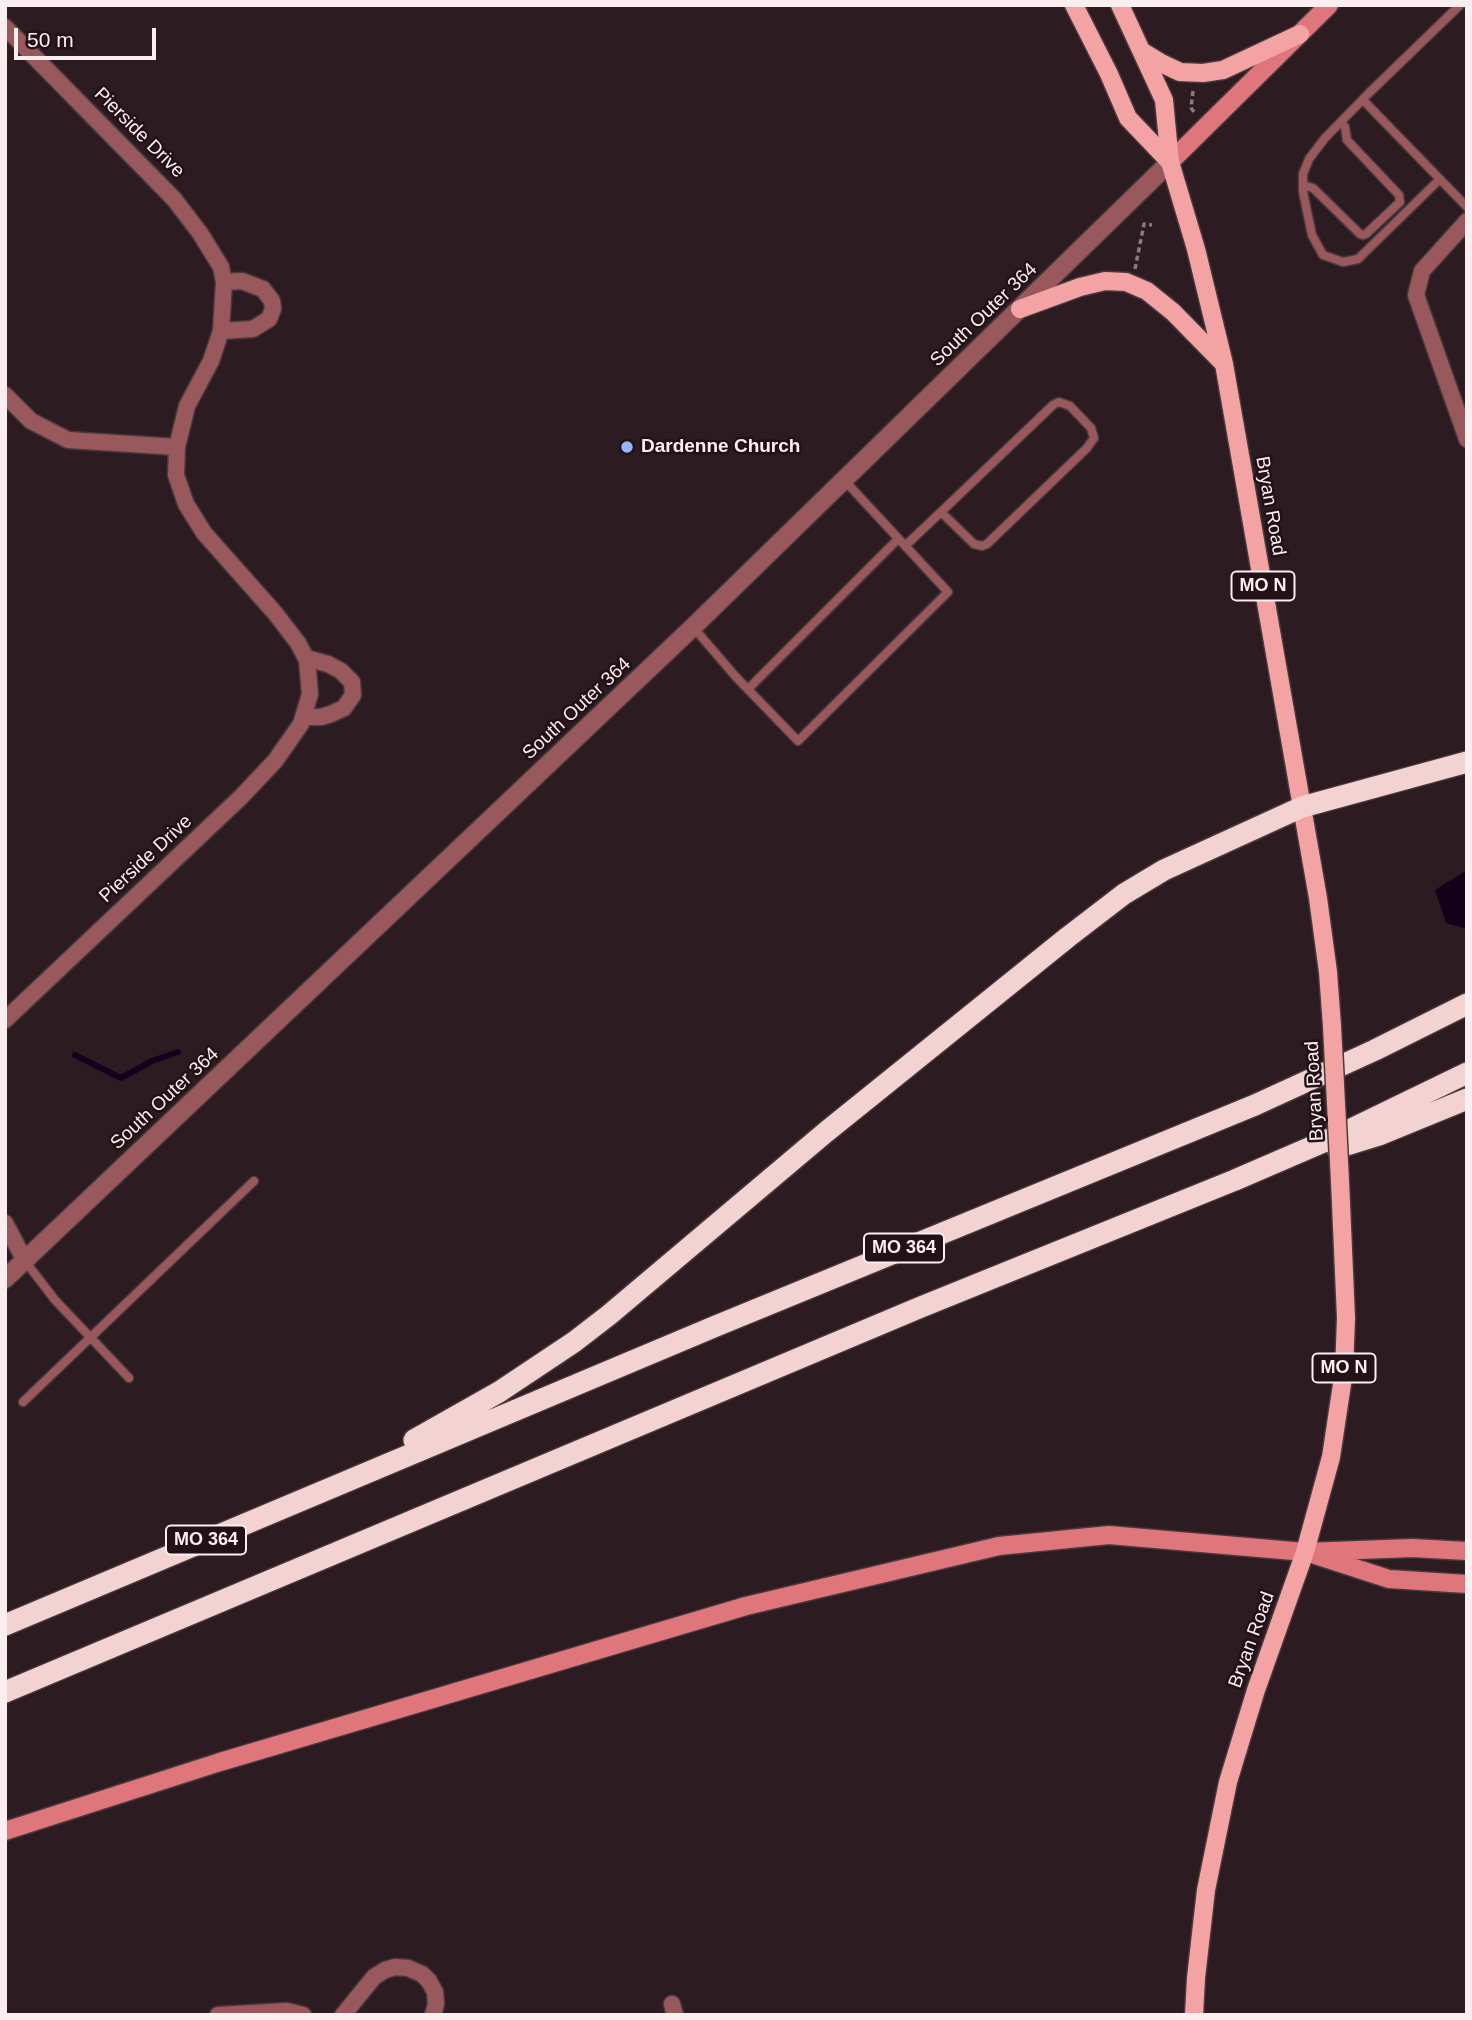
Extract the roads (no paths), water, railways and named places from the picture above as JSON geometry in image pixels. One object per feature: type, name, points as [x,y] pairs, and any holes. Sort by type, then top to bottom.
[{"type":"highway","points":[[337,1485],[499,1392],[575,1342],[825,1132],[1124,894],[1164,870],[1302,807],[1467,762]]},
{"type":"highway","name":"MO 364","points":[[5,1625],[716,1326],[1255,1105],[1467,1004]]},
{"type":"highway","points":[[5,1692],[921,1307],[1235,1180],[1336,1136],[1467,1073]]},
{"type":"highway","points":[[1235,1180],[1379,1135],[1467,1099]]},
{"type":"main road","points":[[1074,5],[1128,118],[1170,162],[1329,5]]},
{"type":"main road","name":"Bryan Road","points":[[1120,5],[1164,100],[1170,162],[1196,250],[1224,364],[1302,807],[1324,939],[1332,1026],[1346,1318],[1343,1371],[1331,1457],[1306,1552],[1256,1690],[1228,1782],[1206,1889],[1194,2015]]},
{"type":"main road","points":[[1143,52],[1180,72],[1203,73],[1223,70],[1300,34]]},
{"type":"main road","points":[[1020,309],[1080,287],[1105,281],[1126,282],[1147,291],[1174,312],[1224,364]]},
{"type":"main road","points":[[5,1831],[220,1762],[746,1606],[999,1546],[1109,1535],[1306,1552],[1412,1548],[1467,1551]]},
{"type":"main road","points":[[1306,1552],[1389,1579],[1467,1584]]},
{"type":"street","name":"Pierside Drive","points":[[5,27],[174,199],[221,267],[224,282],[221,331],[211,361],[187,406],[177,447],[176,475],[186,504],[204,533],[298,643],[306,658],[310,676],[310,694],[301,724],[275,761],[241,797],[5,1020]]},
{"type":"street","name":"South Outer 364","points":[[5,1279],[694,627],[1170,162]]},
{"type":"street","points":[[1467,221],[1422,271],[1416,295],[1467,439]]},
{"type":"street","points":[[221,331],[253,329],[269,319],[273,309],[272,301],[263,289],[242,281],[224,282]]},
{"type":"street","points":[[5,395],[31,421],[68,440],[177,447]]},
{"type":"street","points":[[303,717],[331,714],[344,708],[353,695],[352,682],[341,671],[306,658]]},
{"type":"street","points":[[5,1223],[24,1261]]},
{"type":"street","points":[[5,1250],[24,1261]]},
{"type":"street","points":[[344,2015],[374,1977],[395,1967],[408,1968],[422,1974],[429,1981],[435,1993],[433,2015]]},
{"type":"street","points":[[218,2015],[288,2011],[303,2015]]},
{"type":"lane","points":[[1439,180],[1358,259],[1343,261],[1324,255],[1312,235],[1303,186],[1303,174],[1309,159],[1340,122],[1460,5]]},
{"type":"lane","points":[[1363,100],[1467,207]]},
{"type":"lane","points":[[1303,186],[1313,188],[1363,235],[1400,202],[1399,195],[1347,140],[1345,127],[1340,122]]},
{"type":"lane","points":[[748,689],[902,542],[940,512],[1053,405],[1059,402],[1070,406],[1091,428],[1094,438],[1087,448],[987,544],[974,544],[940,512]]},
{"type":"lane","points":[[694,627],[798,741],[948,592],[845,481]]},
{"type":"lane","points":[[23,1402],[254,1181]]},
{"type":"lane","points":[[24,1261],[55,1300],[129,1378]]},
{"type":"waterway","points":[[75,1055],[121,1078],[152,1061],[178,1052]]},
{"type":"place","name":"Dardenne Church","points":[[627,447]]}]
